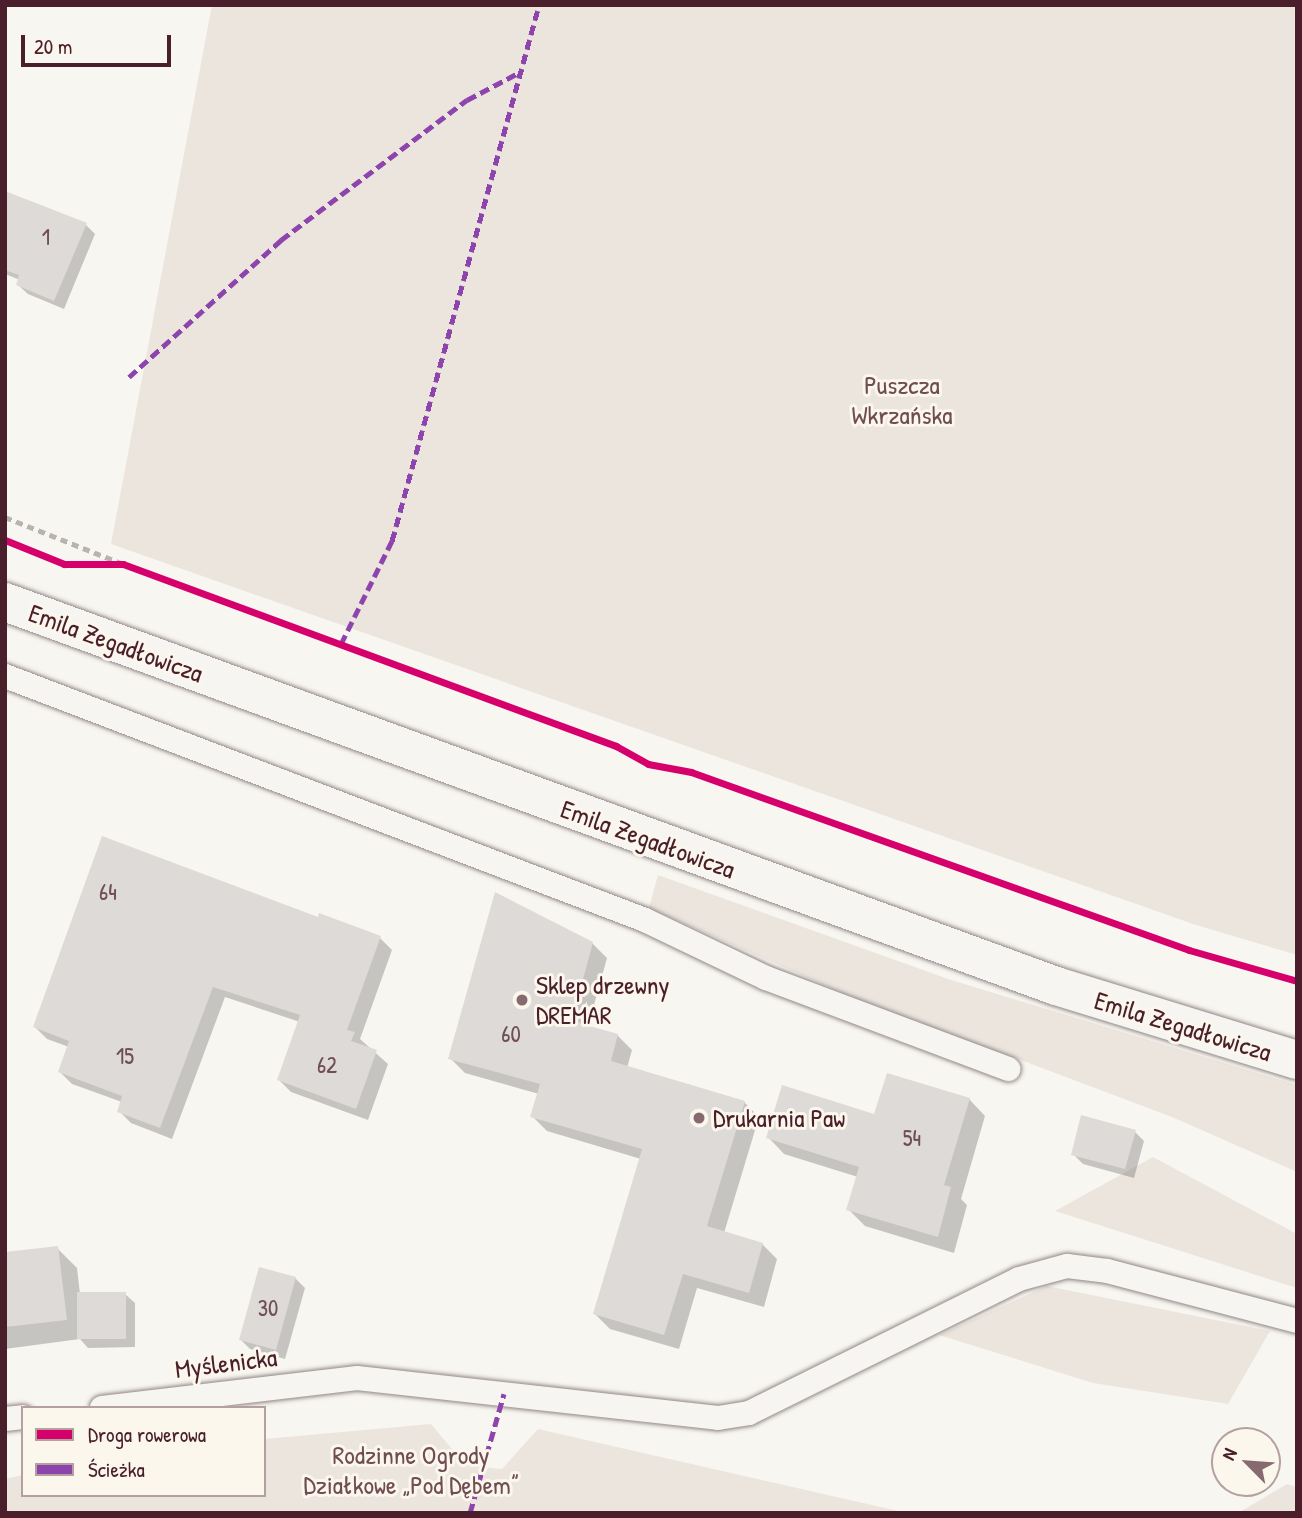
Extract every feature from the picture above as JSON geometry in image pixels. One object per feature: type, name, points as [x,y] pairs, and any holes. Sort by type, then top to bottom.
[{"type":"main road","name":"Emila Zegadłowicza","points":[[5,602],[1030,977],[1297,1060]]},
{"type":"lane","points":[[5,676],[645,920],[766,978],[1008,1069]]},
{"type":"lane","name":"Myślenicka","points":[[119,1406],[357,1378],[728,1416],[749,1413],[1019,1279],[1067,1266],[1107,1271],[1297,1321]]},
{"type":"path","points":[[5,517],[136,569]]},
{"type":"path","points":[[90,564],[123,564]]},
{"type":"green space","name":"Puszcza Wkrzańska","points":[[212,5],[1297,5],[1297,955],[1196,925],[111,544]]},
{"type":"green space","points":[[658,875],[951,980],[1297,1085],[1297,1172],[1172,1117],[843,993],[649,908]]},
{"type":"green space","points":[[1153,1157],[1297,1234],[1297,1288],[1055,1211]]},
{"type":"green space","points":[[1047,1286],[1270,1331],[1228,1404],[1093,1383],[939,1335]]},
{"type":"green space","name":"Rodzinne Ogrody Działkowe „Pod Dębem”","points":[[431,1424],[462,1461],[502,1469],[538,1429],[907,1513],[5,1513],[5,1479],[21,1475],[21,1497],[266,1497],[266,1439]]},
{"type":"green space","points":[[1287,1484],[1297,1487],[1297,1513],[1238,1513],[1265,1497],[1281,1497],[1281,1488]]},
{"type":"building","points":[[5,191],[87,223],[54,301],[16,285],[19,275],[5,270]]},
{"type":"building","points":[[102,836],[318,917],[319,913],[381,936],[347,1030],[355,1032],[351,1041],[377,1050],[356,1109],[277,1080],[300,1015],[213,987],[160,1128],[117,1112],[122,1096],[58,1072],[69,1041],[33,1027]]},
{"type":"building","points":[[495,892],[593,942],[572,1021],[618,1034],[611,1061],[745,1101],[707,1226],[763,1243],[749,1293],[683,1274],[664,1335],[593,1314],[642,1149],[530,1117],[540,1084],[448,1059]]},
{"type":"building","points":[[887,1073],[970,1098],[944,1185],[951,1187],[938,1237],[846,1210],[859,1167],[766,1138],[782,1085],[874,1114]]},
{"type":"building","points":[[1081,1115],[1136,1130],[1125,1169],[1071,1155]]},
{"type":"building","points":[[58,1246],[67,1320],[5,1327],[5,1252]]},
{"type":"building","points":[[259,1267],[296,1277],[276,1350],[239,1340]]},
{"type":"building","points":[[77,1292],[126,1292],[126,1339],[77,1339]]},
{"type":"marked path","points":[[341,644],[392,541],[539,5]]},
{"type":"marked path","points":[[129,377],[281,240],[467,100],[520,72]]},
{"type":"marked path","points":[[470,1513],[504,1394]]},
{"type":"cycle path","points":[[5,540],[64,564],[123,564],[616,746],[648,764],[691,772],[1189,950],[1297,981]]},
{"type":"place","name":"Sklep drzewny DREMAR","points":[[522,1000]]},
{"type":"place","name":"Drukarnia Paw","points":[[699,1118]]}]
